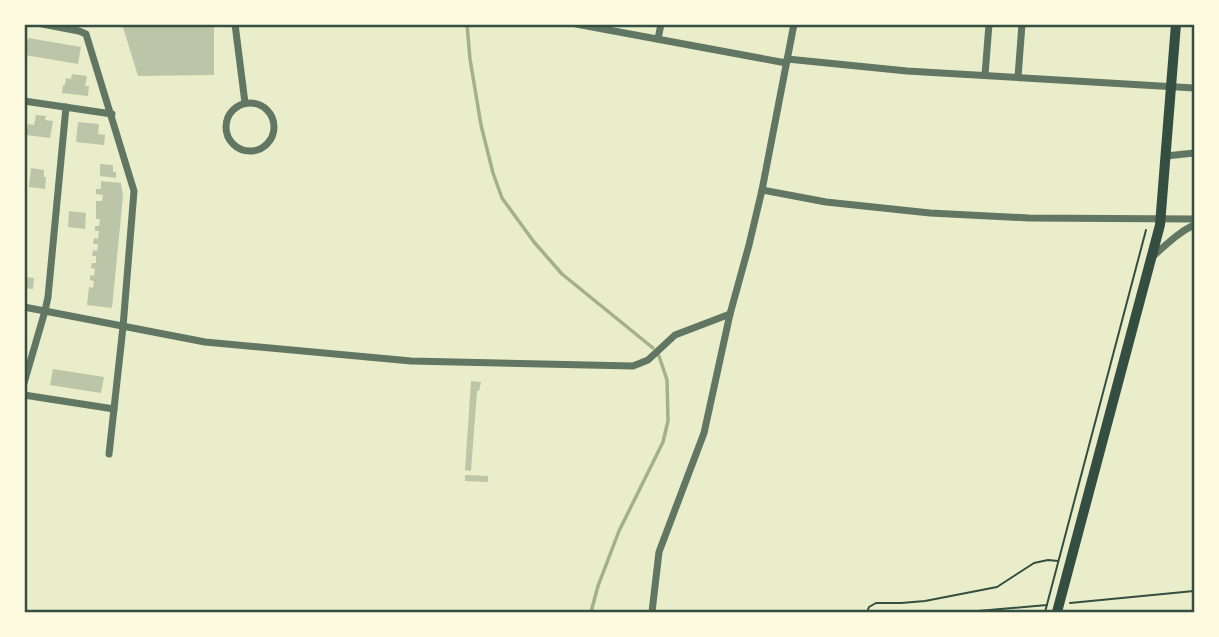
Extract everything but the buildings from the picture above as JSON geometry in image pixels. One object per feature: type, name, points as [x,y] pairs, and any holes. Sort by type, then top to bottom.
[{"type":"main road","points":[[1051,608],[1161,218],[1176,24]]},
{"type":"street","points":[[42,24],[86,34],[134,191],[109,454]]},
{"type":"street","points":[[235,24],[245,103]]},
{"type":"street","points":[[576,24],[617,28],[658,39],[787,61],[1195,88]]},
{"type":"street","points":[[658,39],[661,24]]},
{"type":"street","points":[[652,612],[659,552],[704,433],[730,314],[762,190],[794,24]]},
{"type":"street","points":[[985,75],[989,24]]},
{"type":"street","points":[[1018,77],[1022,24]]},
{"type":"street","points":[[24,101],[111,114]]},
{"type":"street","points":[[245,103],[262,106],[274,124],[270,140],[257,150],[237,148],[227,135],[225,127],[230,114],[245,103]]},
{"type":"street","points":[[24,383],[45,311],[66,107]]},
{"type":"street","points":[[1166,156],[1195,153]]},
{"type":"street","points":[[762,190],[826,202],[930,213],[1029,218],[1195,219]]},
{"type":"street","points":[[1151,259],[1170,241],[1195,225]]},
{"type":"street","points":[[24,307],[195,341],[411,361],[633,366],[648,360],[675,335],[730,314]]},
{"type":"street","points":[[24,395],[114,409]]},
{"type":"path","points":[[1045,612],[1051,608],[1058,561],[1149,218]]},
{"type":"path","points":[[867,612],[869,607],[876,603],[925,601],[997,587],[1034,563],[1048,559],[1058,561]]},
{"type":"path","points":[[1073,603],[1195,591]]},
{"type":"path","points":[[966,612],[1051,608]]},
{"type":"waterway","points":[[467,24],[481,125],[502,198],[534,242],[562,274],[653,348]]},
{"type":"waterway","points":[[591,612],[619,531],[663,442],[668,421],[667,380],[659,356]]}]
